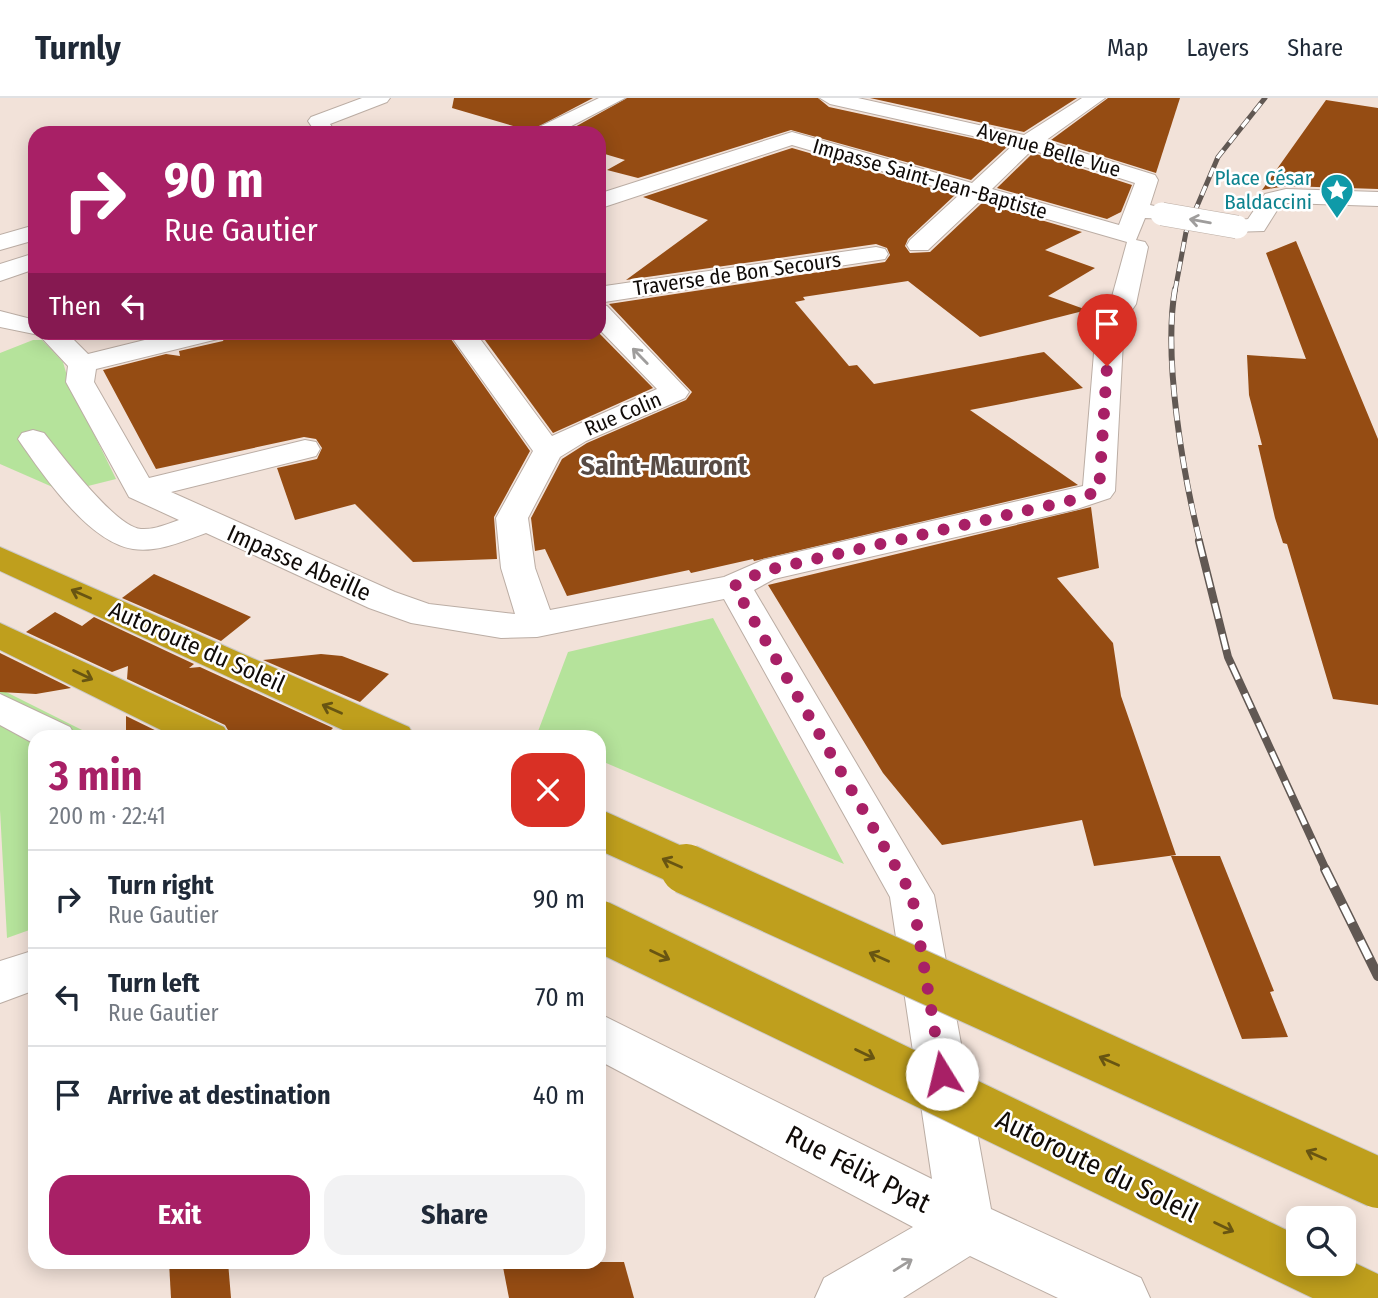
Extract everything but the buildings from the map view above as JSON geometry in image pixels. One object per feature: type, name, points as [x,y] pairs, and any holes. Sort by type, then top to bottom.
[{"type":"highway","name":"Autoroute du Soleil","points":[[0,558],[379,730]]},
{"type":"highway","points":[[0,635],[196,730]]},
{"type":"highway","points":[[606,833],[1378,1183]]},
{"type":"highway","name":"Autoroute du Soleil","points":[[606,929],[1370,1298]]},
{"type":"street","points":[[324,126],[380,98]]},
{"type":"street","points":[[557,126],[615,98]]},
{"type":"street","name":"Avenue Belle Vue","points":[[830,98],[1030,141],[1147,180],[1137,210],[1162,215],[1237,227],[1256,226],[1273,199],[1286,196],[1378,199]]},
{"type":"street","points":[[919,246],[1030,141],[1096,98]]},
{"type":"street","name":"Impasse Saint-Jean-Baptiste","points":[[606,199],[792,138],[1128,235],[1137,210]]},
{"type":"street","points":[[0,243],[28,234]]},
{"type":"street","points":[[1123,304],[1136,247]]},
{"type":"street","name":"Traverse de Bon Secours","points":[[606,294],[876,254]]},
{"type":"street","points":[[0,273],[28,263]]},
{"type":"street","points":[[0,319],[28,326]]},
{"type":"street","name":"Rue Colin","points":[[548,451],[575,435],[675,392],[606,320]]},
{"type":"street","points":[[58,340],[78,361],[80,382],[139,490],[305,449]]},
{"type":"street","points":[[78,361],[175,340]]},
{"type":"street","points":[[467,340],[548,451],[512,518],[518,568],[537,625]]},
{"type":"street","name":"Impasse Abeille","points":[[139,490],[382,600],[424,615],[501,626],[537,625],[734,586],[763,571],[1077,499],[1099,491],[1109,341]]},
{"type":"street","points":[[33,439],[73,490],[119,534],[133,539],[146,539],[207,521]]},
{"type":"street","points":[[734,586],[912,895],[967,1226],[880,1280],[844,1298]]},
{"type":"street","points":[[0,708],[42,730]]},
{"type":"street","points":[[0,982],[28,972]]},
{"type":"street","name":"Rue Félix Pyat","points":[[606,1039],[967,1226],[1121,1298]]},
{"type":"green space","points":[[33,340],[42,340],[63,362],[69,383],[116,479],[64,492],[0,464],[0,353]]},
{"type":"green space","points":[[713,618],[844,864],[606,763],[606,730],[539,730],[568,652]]},
{"type":"green space","points":[[0,689],[82,730],[28,730],[28,930],[7,938],[0,810]]},
{"type":"railway","points":[[1175,291],[1186,232],[1218,157],[1265,98]]},
{"type":"railway","points":[[1175,289],[1171,348],[1173,381],[1181,450],[1200,542]]},
{"type":"railway","points":[[1199,541],[1228,657],[1326,870]]},
{"type":"railway","points":[[1325,869],[1378,976]]},
{"type":"place","name":"Place César Baldaccini","points":[[1337,220]]},
{"type":"district","name":"Saint-Mauront","points":[[664,465]]},
{"type":"route","points":[[942,1074],[912,895],[734,586],[763,571],[1077,499],[1099,491],[1107,366]]}]
